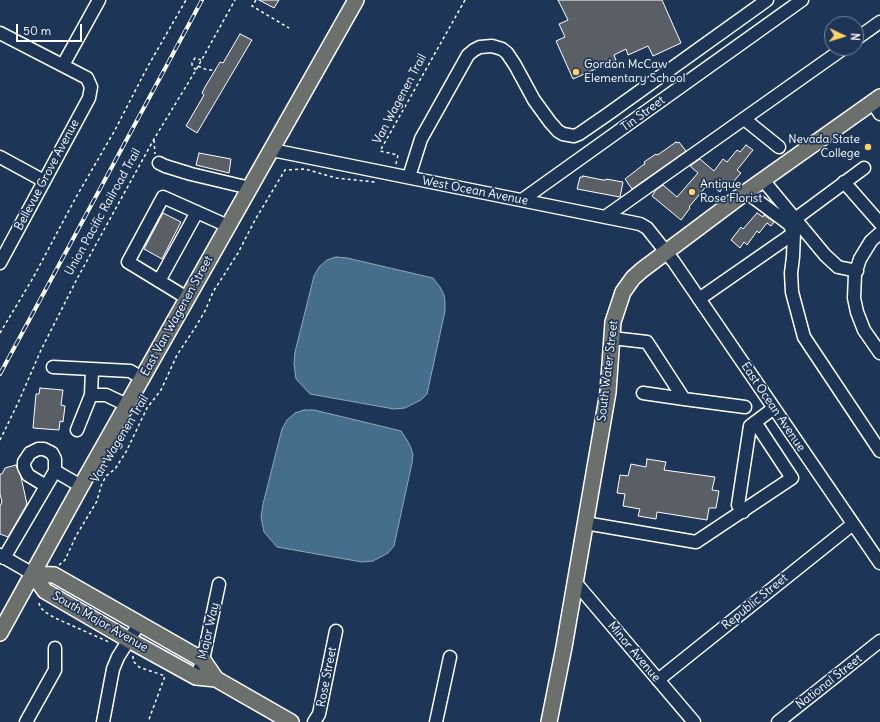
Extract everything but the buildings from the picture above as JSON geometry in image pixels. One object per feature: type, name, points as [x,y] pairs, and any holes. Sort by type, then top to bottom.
[{"type":"main road","name":"East Van Wagenen Street","points":[[0,633],[81,486],[356,0]]},
{"type":"main road","name":"South Water Street","points":[[549,722],[564,647],[608,392],[613,322],[623,292],[633,278],[642,270],[746,192],[878,105]]},
{"type":"main road","name":"South Major Avenue","points":[[33,574],[54,575],[203,660],[216,679]]},
{"type":"main road","name":"South Major Avenue","points":[[33,574],[45,591],[129,640],[196,677],[216,679],[289,721]]},
{"type":"street","points":[[0,33],[63,66],[99,0]]},
{"type":"street","points":[[409,178],[421,139],[468,55],[480,47],[492,46],[502,49],[507,53],[534,100],[550,122],[563,134],[574,136],[608,114],[767,0]]},
{"type":"street","name":"Tin Street","points":[[522,200],[802,0]]},
{"type":"street","points":[[864,33],[880,22]]},
{"type":"street","points":[[605,217],[833,56]]},
{"type":"street","name":"Bellevue Grove Avenue","points":[[0,263],[89,98],[92,87],[87,78],[63,66]]},
{"type":"street","points":[[745,118],[779,147]]},
{"type":"street","name":"West Ocean Avenue","points":[[272,150],[640,224],[647,228],[666,252]]},
{"type":"street","points":[[0,157],[44,181]]},
{"type":"street","points":[[160,163],[191,174],[250,188]]},
{"type":"street","points":[[795,219],[864,168]]},
{"type":"street","points":[[763,180],[825,255],[838,267],[856,271]]},
{"type":"street","points":[[844,182],[880,222]]},
{"type":"street","points":[[746,192],[789,224],[794,233],[793,257],[790,273],[792,292],[804,337],[880,451]]},
{"type":"street","points":[[187,298],[128,262],[163,197],[228,226]]},
{"type":"street","points":[[159,281],[197,212]]},
{"type":"street","points":[[699,299],[794,233]]},
{"type":"street","points":[[878,239],[860,259],[856,271],[854,298],[857,312],[864,330],[880,353]]},
{"type":"street","name":"East Ocean Avenue","points":[[666,252],[880,563]]},
{"type":"street","points":[[612,338],[647,342],[684,399]]},
{"type":"street","points":[[53,367],[130,371],[142,378]]},
{"type":"street","points":[[77,430],[91,395],[92,370]]},
{"type":"street","points":[[643,393],[745,408]]},
{"type":"street","points":[[91,395],[106,395],[127,405]]},
{"type":"street","points":[[743,512],[738,505],[750,426],[774,408]]},
{"type":"street","points":[[585,523],[696,542],[792,478],[755,422]]},
{"type":"street","points":[[33,574],[2,556],[46,486],[55,470],[55,459],[48,451],[38,449],[34,450],[24,462],[25,471],[28,475],[46,486]]},
{"type":"street","points":[[55,470],[81,486]]},
{"type":"street","name":"Republic Street","points":[[658,680],[853,524]]},
{"type":"street","name":"Minor Avenue","points":[[575,582],[694,722]]},
{"type":"street","name":"Major Way","points":[[196,677],[203,660],[219,584]]},
{"type":"street","points":[[103,722],[113,669],[118,657],[139,624]]},
{"type":"street","name":"Rose Street","points":[[314,722],[319,714],[336,631]]},
{"type":"street","name":"National Street","points":[[778,722],[880,641]]},
{"type":"street","points":[[26,722],[55,670],[55,648]]},
{"type":"street","points":[[436,722],[450,657]]},
{"type":"path","points":[[0,333],[33,278],[75,199],[115,130],[148,66],[186,0]]},
{"type":"path","name":"Union Pacific Railroad Trail","points":[[0,440],[41,350],[74,283],[154,139],[236,0]]},
{"type":"path","points":[[256,0],[252,6],[289,28]]},
{"type":"path","name":"Van Wagenen Trail","points":[[394,174],[398,155],[380,150],[465,0]]},
{"type":"path","points":[[196,70],[192,66],[192,63],[195,58],[201,60]]},
{"type":"path","points":[[198,66],[207,70],[213,70]]},
{"type":"path","points":[[154,139],[154,151],[160,163]]},
{"type":"path","name":"Van Wagenen Trail","points":[[58,566],[65,560],[76,536],[97,501],[101,486],[106,476],[115,469],[126,452],[147,408],[161,390],[177,355],[196,328],[205,312],[213,292],[238,253],[249,230],[285,170],[306,169],[336,178],[381,183]]},
{"type":"water","points":[[336,257],[347,258],[433,278],[440,287],[444,295],[445,311],[427,394],[421,400],[405,408],[394,409],[310,394],[296,379],[294,364],[295,352],[314,276],[319,267],[327,260]]},
{"type":"water","points":[[304,410],[314,410],[401,431],[411,448],[413,455],[412,463],[394,546],[388,553],[373,561],[362,562],[277,547],[264,532],[261,517],[263,504],[282,429],[287,420],[295,413]]},
{"type":"railway","points":[[0,374],[202,0]]},
{"type":"place","name":"Gordon McCaw Elementary School","points":[[576,72]]},
{"type":"place","name":"Nevada State College","points":[[868,147]]},
{"type":"place","name":"Antique Rose Florist","points":[[692,192]]}]
